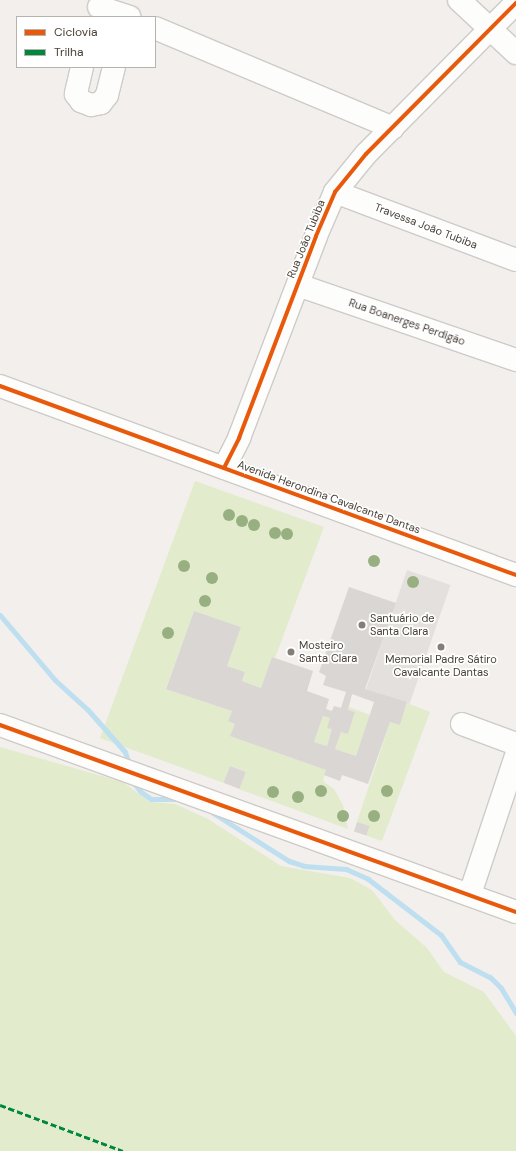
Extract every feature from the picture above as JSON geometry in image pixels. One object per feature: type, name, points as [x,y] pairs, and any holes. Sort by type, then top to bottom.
[{"type":"street","points":[[459,0],[516,53]]},
{"type":"street","name":"Rua João Tubiba","points":[[224,468],[239,438],[335,192],[366,154],[516,3]]},
{"type":"street","points":[[99,8],[128,12]]},
{"type":"street","points":[[156,28],[393,128]]},
{"type":"street","points":[[82,68],[75,90],[81,101],[91,105],[101,103],[107,95],[114,68]]},
{"type":"street","name":"Travessa João Tubiba","points":[[335,192],[516,260]]},
{"type":"street","name":"Rua Boanerges Perdigão","points":[[298,285],[516,360]]},
{"type":"street","name":"Avenida Herondina Cavalcante Dantas","points":[[0,386],[516,575]]},
{"type":"street","points":[[462,724],[516,744]]},
{"type":"street","points":[[0,725],[470,894],[516,912]]},
{"type":"street","points":[[470,894],[516,756]]},
{"type":"green space","points":[[195,481],[324,527],[275,658],[272,657],[261,688],[242,681],[245,672],[227,666],[241,627],[194,611],[166,688],[232,711],[228,721],[235,724],[231,736],[326,770],[323,781],[334,789],[343,805],[348,829],[239,789],[246,772],[231,766],[224,783],[100,738]]},
{"type":"green space","points":[[407,703],[430,712],[382,841],[365,835],[368,826],[357,822],[390,722],[400,725]]},
{"type":"green space","points":[[349,707],[370,715],[356,756],[335,749],[341,732],[348,734],[355,713],[348,710]]},
{"type":"green space","points":[[323,716],[330,718],[332,729],[327,746],[314,742]]},
{"type":"green space","points":[[0,747],[123,782],[150,802],[175,804],[208,819],[281,866],[350,878],[372,890],[395,920],[427,948],[444,972],[484,992],[516,1036],[516,1151],[0,1151]]},
{"type":"shaded area","points":[[407,570],[450,585],[409,704],[366,689]]},
{"type":"building","points":[[349,587],[396,603],[365,689],[407,702],[400,725],[390,722],[368,784],[342,775],[340,781],[324,775],[326,770],[230,736],[235,724],[228,721],[232,711],[166,689],[194,611],[241,627],[227,666],[245,672],[242,681],[261,688],[272,657],[313,671],[307,691],[329,699],[326,709],[332,711],[334,706],[341,708],[346,692],[323,685],[326,676],[319,672]],"holes":[[[352,694],[374,702],[356,756],[335,749],[341,732],[348,734],[355,712],[348,710]],[[323,716],[330,718],[327,728],[332,729],[327,746],[314,742]]]},
{"type":"building","points":[[230,766],[246,772],[239,789],[224,783]]},
{"type":"building","points":[[357,822],[369,826],[366,836],[354,832]]},
{"type":"waterway","points":[[0,615],[55,680],[88,710],[125,752],[129,764]]},
{"type":"waterway","points":[[132,781],[141,792],[151,799],[176,799]]},
{"type":"waterway","points":[[213,813],[289,861],[304,866],[346,869],[368,879],[441,935],[460,962],[490,977],[501,988],[516,1013]]},
{"type":"marked path","points":[[0,1105],[123,1151]]},
{"type":"cycle path","points":[[224,468],[239,438],[316,236],[335,192],[366,154],[516,3]]},
{"type":"cycle path","points":[[0,386],[516,575]]},
{"type":"cycle path","points":[[0,725],[516,912]]},
{"type":"place","name":"Santuário de Santa Clara","points":[[362,625]]},
{"type":"place","name":"Memorial Padre Sátiro Cavalcante Dantas","points":[[441,647]]},
{"type":"place","name":"Mosteiro Santa Clara","points":[[291,652]]}]
